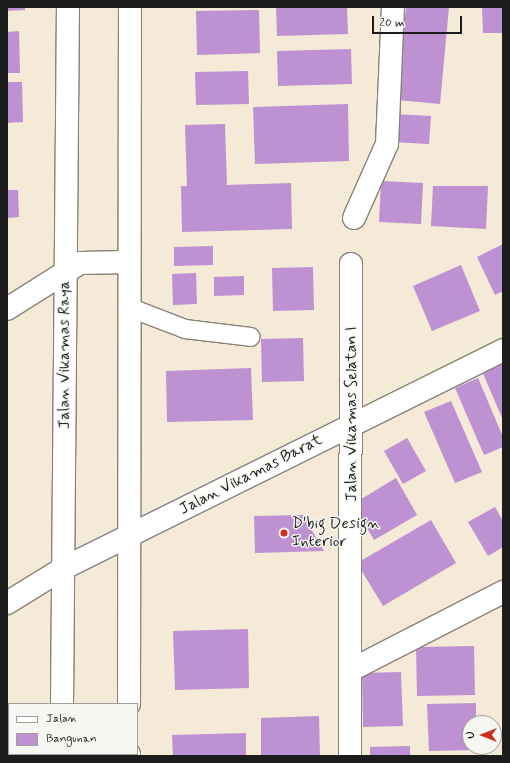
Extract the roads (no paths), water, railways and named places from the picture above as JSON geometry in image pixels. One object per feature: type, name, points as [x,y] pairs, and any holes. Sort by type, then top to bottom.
[{"type":"street","name":"Jalan Vikamas Raya","points":[[62,703],[72,564],[73,266],[68,7]]},
{"type":"street","points":[[129,703],[124,540],[128,307],[121,262],[130,7]]},
{"type":"street","points":[[354,218],[387,144],[393,7]]},
{"type":"street","points":[[7,309],[73,266],[121,262]]},
{"type":"street","name":"Jalan Vikamas Selatan I","points":[[350,756],[353,669],[351,264]]},
{"type":"street","name":"Jalan Vikamas Barat","points":[[7,603],[72,564],[124,540],[352,424],[503,350]]},
{"type":"street","points":[[353,669],[503,592]]},
{"type":"lane","points":[[128,307],[185,329],[251,337]]},
{"type":"place","name":"D'big Design Interior","points":[[284,533]]}]
